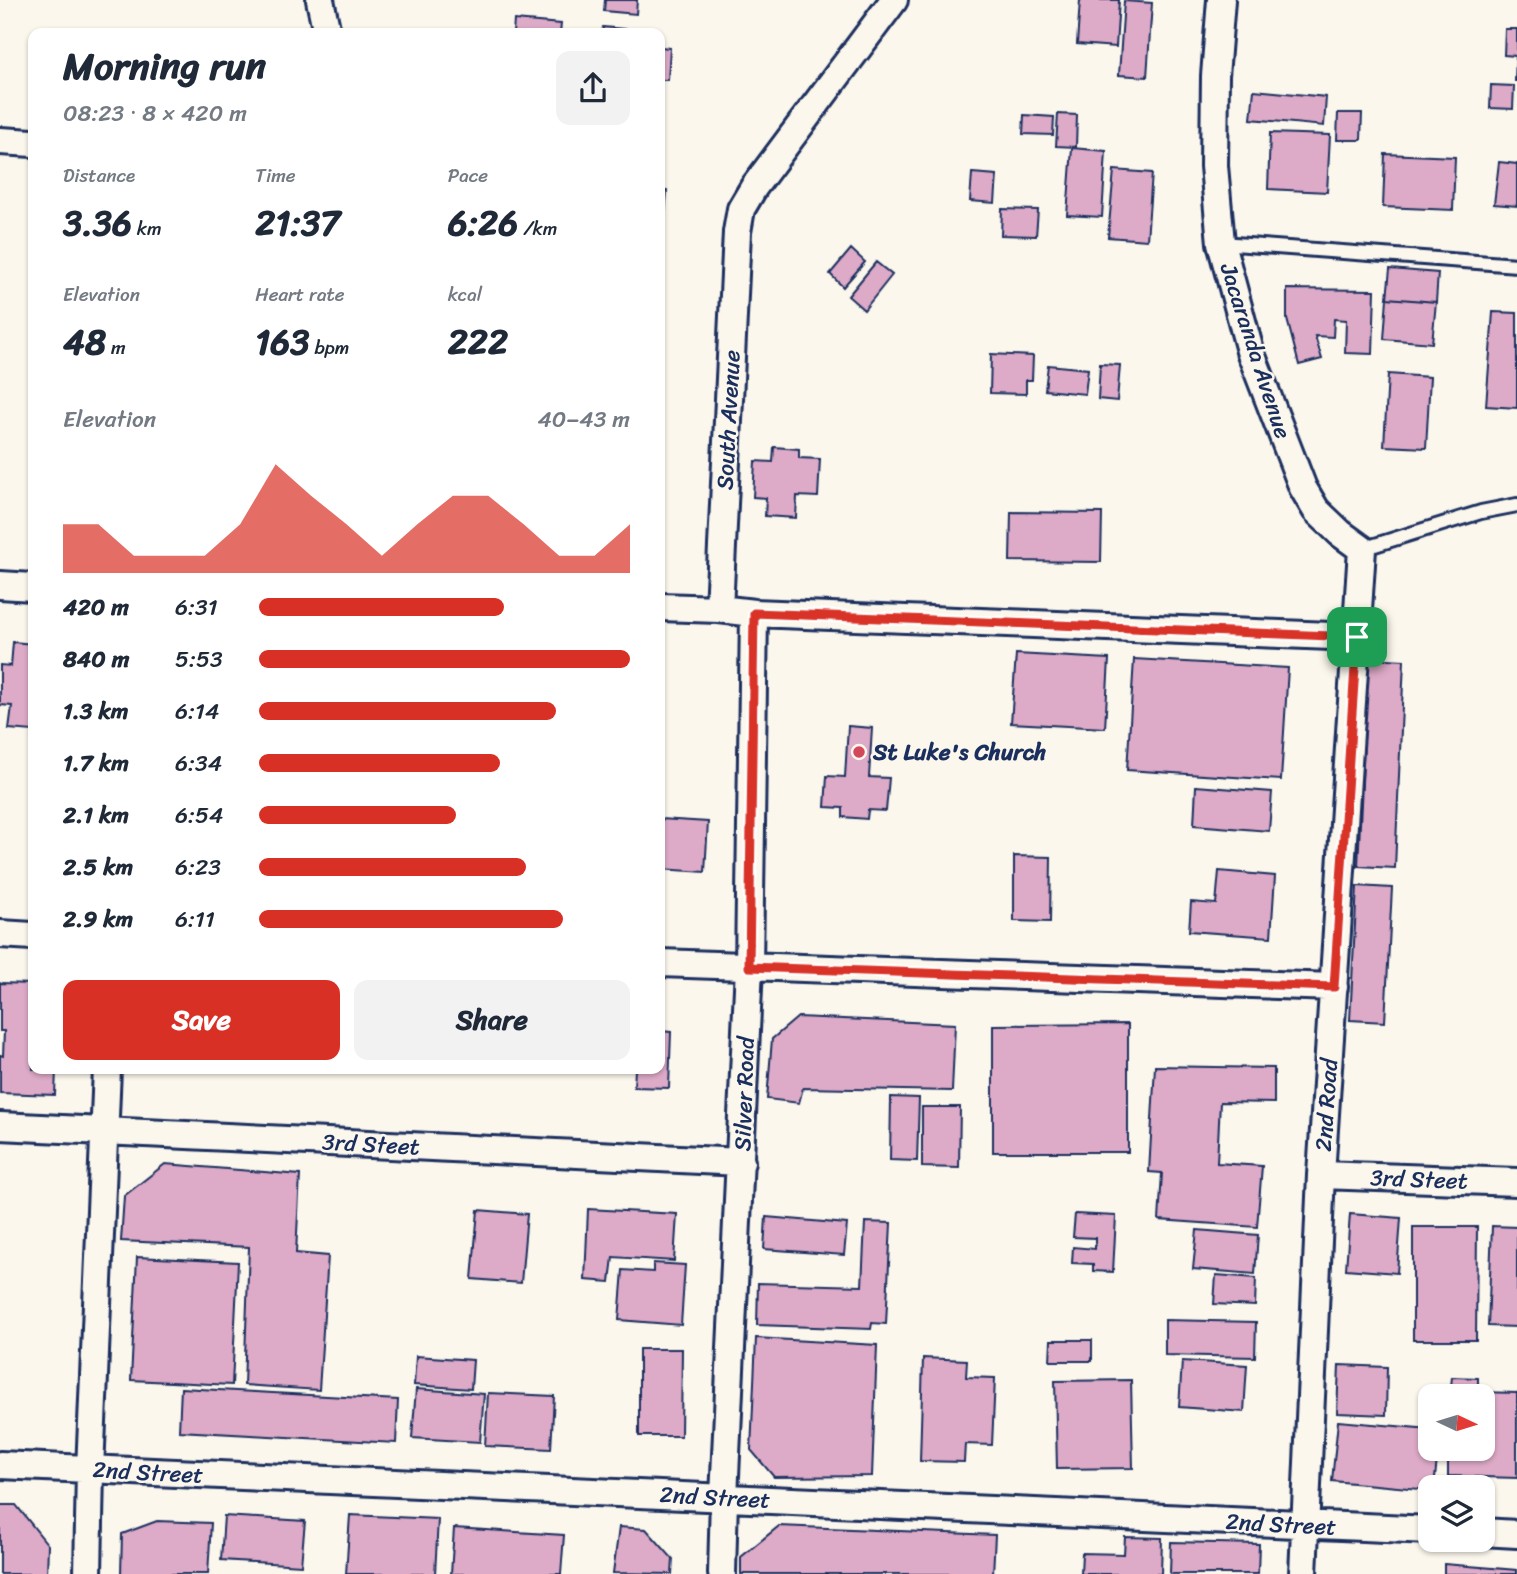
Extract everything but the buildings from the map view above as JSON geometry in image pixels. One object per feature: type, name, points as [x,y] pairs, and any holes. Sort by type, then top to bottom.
[{"type":"street","points":[[320,0],[326,28]]},
{"type":"street","name":"South Avenue","points":[[719,609],[737,232],[741,209],[754,187],[894,0]]},
{"type":"street","name":"Jacaranda Avenue","points":[[1221,0],[1215,76],[1214,166],[1221,243],[1250,351],[1303,488],[1317,510],[1340,533],[1362,548]]},
{"type":"street","points":[[0,141],[28,143]]},
{"type":"street","name":"2nd Road","points":[[1303,1574],[1321,1175],[1362,548]]},
{"type":"street","points":[[0,585],[28,587]]},
{"type":"street","points":[[665,607],[1357,637]]},
{"type":"street","name":"Silver Road","points":[[722,1574],[749,967],[754,613]]},
{"type":"street","points":[[0,934],[28,936]]},
{"type":"street","points":[[665,963],[1334,987]]},
{"type":"street","points":[[88,1574],[107,1074]]},
{"type":"street","name":"3rd Steet","points":[[0,1126],[741,1162]]},
{"type":"street","name":"3rd Steet","points":[[1321,1175],[1517,1182]]},
{"type":"street","name":"2nd Street","points":[[0,1465],[1418,1530]]},
{"type":"street","points":[[1495,1533],[1517,1534]]},
{"type":"lane","points":[[1221,243],[1517,265]]},
{"type":"lane","points":[[1362,548],[1481,512],[1517,505]]},
{"type":"place","name":"St Luke's Church","points":[[859,752]]},
{"type":"route","points":[[754,613],[1357,637],[1334,987],[749,967],[754,613]]}]
